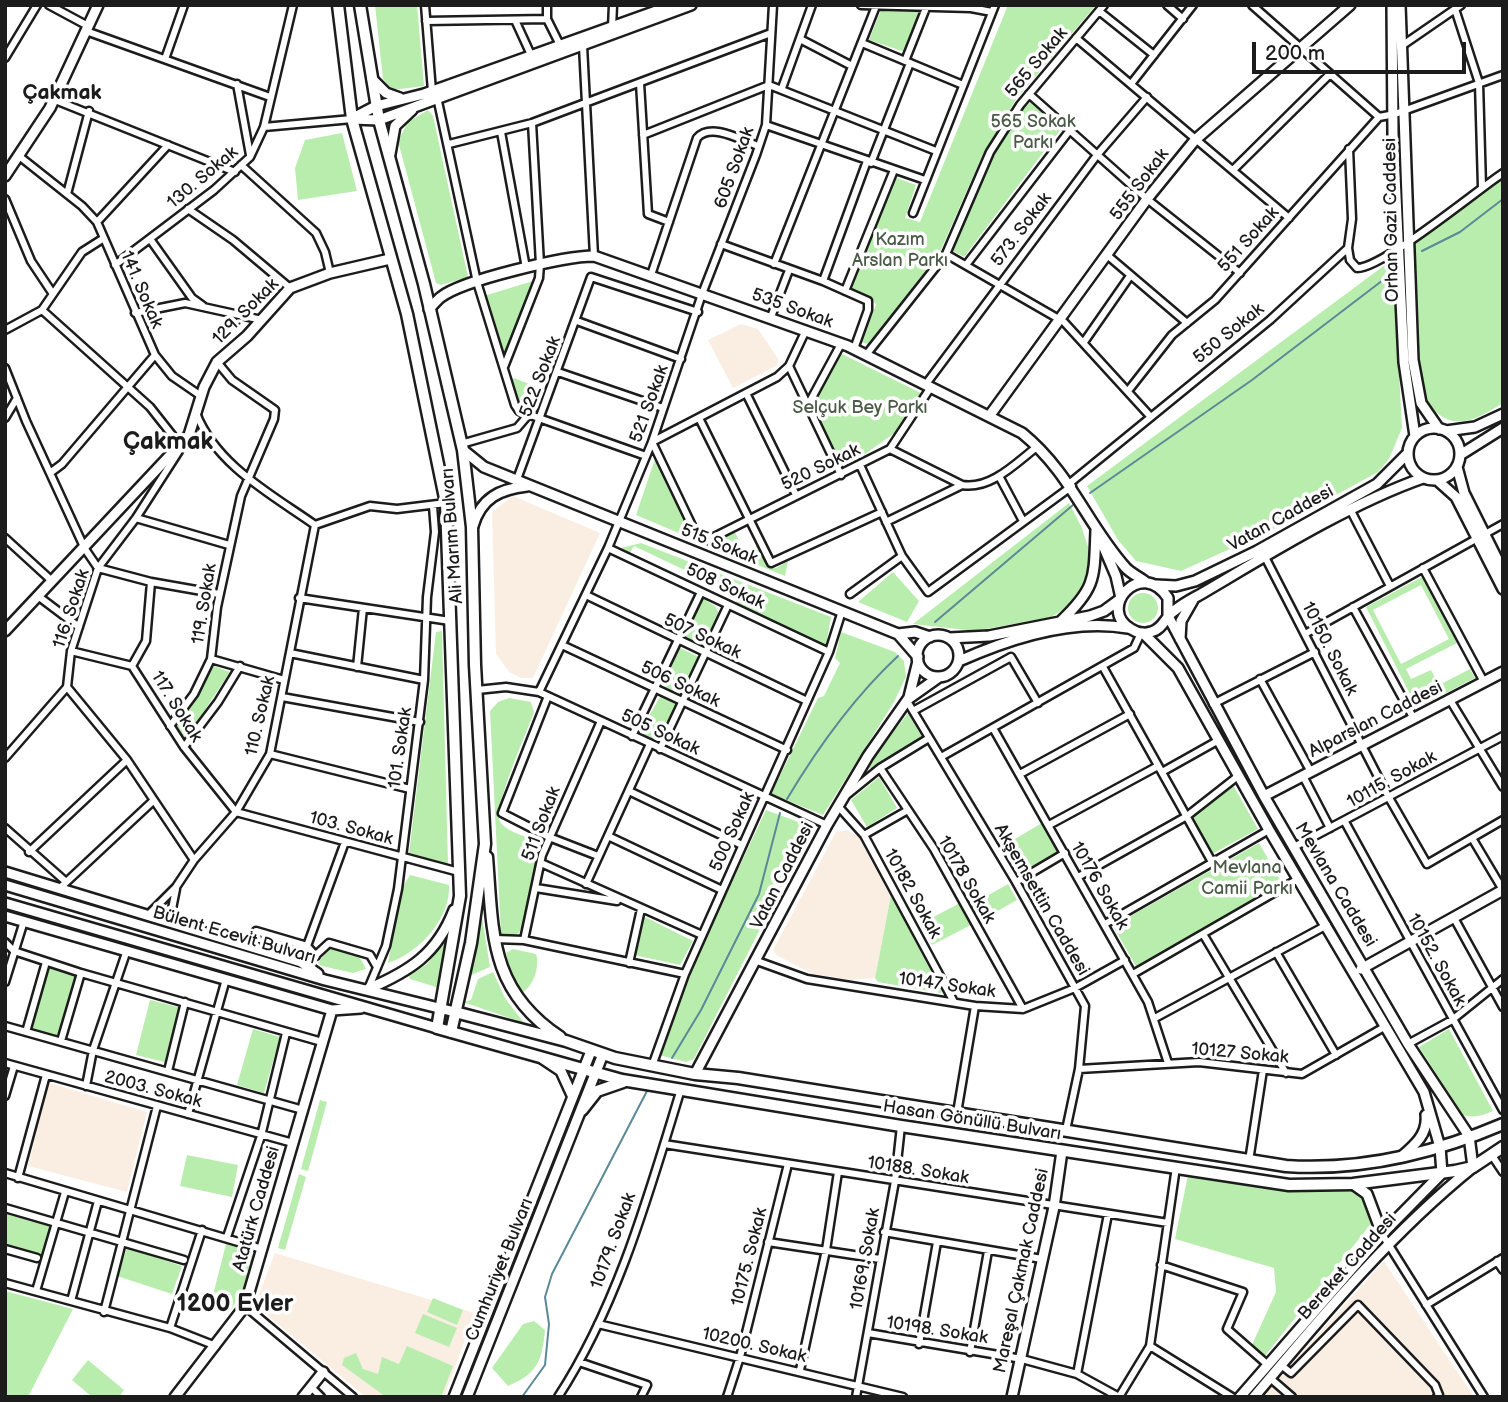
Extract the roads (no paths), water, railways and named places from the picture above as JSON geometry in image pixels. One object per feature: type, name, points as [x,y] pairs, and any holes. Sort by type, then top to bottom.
[{"type":"main road","name":"Ali Marım Bulvarı","points":[[338,5],[352,119],[407,314],[446,503],[460,896],[437,1028]]},
{"type":"main road","name":"Ali Marım Bulvarı","points":[[360,5],[379,120],[424,284],[462,447],[472,527],[485,844],[471,943],[451,1032]]},
{"type":"main road","points":[[485,844],[493,939],[501,970],[520,1002],[539,1021],[566,1041]]},
{"type":"main road","name":"Hasan Gönüllü Bulvarı","points":[[455,1012],[566,1041],[591,1051],[695,1074],[737,1077],[1249,1161],[1314,1168],[1401,1157],[1440,1147],[1503,1124]]},
{"type":"main road","name":"Hasan Gönüllü Bulvarı","points":[[437,1028],[630,1080],[901,1126],[1289,1185],[1353,1184],[1442,1173],[1473,1167],[1503,1147]]},
{"type":"main road","points":[[582,1110],[597,1091],[630,1080]]},
{"type":"street","points":[[5,58],[37,5]]},
{"type":"street","points":[[49,5],[87,28],[270,97]]},
{"type":"street","points":[[5,176],[55,100],[98,5]]},
{"type":"street","points":[[165,59],[184,5]]},
{"type":"street","points":[[284,5],[293,6]]},
{"type":"street","points":[[425,5],[434,94],[449,144],[477,282],[515,405],[528,414],[646,456]]},
{"type":"street","points":[[547,5],[547,19],[561,47]]},
{"type":"street","points":[[612,29],[613,5]]},
{"type":"street","points":[[434,94],[673,5]]},
{"type":"street","points":[[352,119],[376,106],[416,100],[583,46],[691,5]]},
{"type":"street","name":"605 Sokak","points":[[702,294],[766,125],[773,5]]},
{"type":"street","points":[[782,88],[812,5]]},
{"type":"street","points":[[861,5],[993,8]]},
{"type":"street","points":[[984,5],[993,8]]},
{"type":"street","points":[[1167,5],[1183,19]]},
{"type":"street","points":[[1131,84],[1194,5]]},
{"type":"street","points":[[1252,5],[1379,117],[1399,113],[1503,75]]},
{"type":"street","name":"555 Sokak","points":[[990,415],[1147,199],[1195,140],[1350,5]]},
{"type":"street","points":[[1392,5],[1403,244]]},
{"type":"street","points":[[1399,113],[1400,5]]},
{"type":"street","name":"130. Sokak","points":[[115,265],[235,172],[250,157],[264,127],[293,6]]},
{"type":"street","points":[[774,264],[876,6]]},
{"type":"street","points":[[1400,47],[1458,7],[1479,83],[1482,187]]},
{"type":"street","points":[[823,281],[884,130],[926,8]]},
{"type":"street","points":[[913,213],[993,8]]},
{"type":"street","points":[[1101,8],[1154,55]]},
{"type":"street","name":"565 Sokak","points":[[866,355],[946,254],[990,152],[1028,94],[1101,8]]},
{"type":"street","points":[[426,21],[547,19]]},
{"type":"street","points":[[515,20],[531,57]]},
{"type":"street","points":[[449,144],[532,123],[771,33]]},
{"type":"street","points":[[1076,38],[1289,218]]},
{"type":"street","points":[[800,39],[852,66]]},
{"type":"street","points":[[862,43],[963,85]]},
{"type":"street","points":[[583,46],[594,256]]},
{"type":"street","points":[[1233,170],[1330,74]]},
{"type":"street","points":[[370,77],[394,97],[416,100]]},
{"type":"street","points":[[640,83],[648,215],[669,222]]},
{"type":"street","points":[[237,84],[250,157]]},
{"type":"street","points":[[643,135],[769,85],[936,150]]},
{"type":"street","points":[[1028,94],[1147,199],[1240,273]]},
{"type":"street","name":"573. Sokak","points":[[929,385],[997,285],[1097,155],[1147,97]]},
{"type":"street","points":[[55,100],[89,111],[235,172]]},
{"type":"street","points":[[264,127],[352,119],[379,120],[416,100]]},
{"type":"street","points":[[390,156],[395,126],[416,100]]},
{"type":"street","points":[[67,194],[89,111]]},
{"type":"street","name":"551 Sokak","points":[[1128,391],[1172,335],[1216,300],[1379,117]]},
{"type":"street","points":[[504,367],[539,278],[532,123]]},
{"type":"street","points":[[766,125],[925,180]]},
{"type":"street","points":[[966,265],[1070,130]]},
{"type":"street","points":[[651,275],[697,138],[704,131],[720,132],[758,146]]},
{"type":"street","points":[[501,132],[526,268]]},
{"type":"street","points":[[97,222],[167,145]]},
{"type":"street","points":[[1349,149],[1352,207],[1348,248],[1350,260],[1357,268],[1362,268],[1403,244],[1503,173]]},
{"type":"street","name":"141. Sokak","points":[[19,156],[97,222],[155,355],[62,464],[50,473]]},
{"type":"street","points":[[242,166],[316,233],[325,252],[330,273]]},
{"type":"street","points":[[845,291],[894,170]]},
{"type":"street","points":[[5,199],[31,261],[53,294]]},
{"type":"street","points":[[188,209],[233,240],[290,288]]},
{"type":"street","points":[[5,330],[42,310],[82,252],[104,238]]},
{"type":"street","points":[[150,239],[192,298],[210,311]]},
{"type":"street","points":[[721,244],[823,281],[868,301],[868,310],[854,349]]},
{"type":"street","name":"Orhan Gazi Caddesi","points":[[1403,244],[1416,383],[1423,408],[1443,430]]},
{"type":"street","name":"Orhan Gazi Caddesi","points":[[1403,244],[1404,362],[1415,436]]},
{"type":"street","name":"550 Sokak","points":[[902,556],[928,592],[1071,485],[1149,415],[1270,320],[1348,248]]},
{"type":"street","points":[[946,254],[1059,320],[1084,342],[1149,415]]},
{"type":"street","name":"535 Sokak","points":[[441,296],[477,282],[540,264],[594,256],[771,317],[854,349],[990,415],[1038,446],[1071,485],[1125,567],[1152,584]]},
{"type":"street","points":[[1107,256],[1187,323]]},
{"type":"street","name":"129. Sokak","points":[[7,626],[85,549],[189,435],[201,396],[217,362],[262,320],[290,288],[330,273],[390,260]]},
{"type":"street","points":[[771,317],[789,270]]},
{"type":"street","points":[[1084,342],[1130,276]]},
{"type":"street","name":"522 Sokak","points":[[516,484],[592,277],[698,312]]},
{"type":"street","points":[[424,284],[441,296],[429,309]]},
{"type":"street","name":"521 Sokak","points":[[538,692],[619,523],[652,442],[702,294]]},
{"type":"street","points":[[135,313],[185,303],[210,311],[262,320]]},
{"type":"street","points":[[42,310],[150,407],[180,445]]},
{"type":"street","points":[[577,321],[681,359]]},
{"type":"street","points":[[652,442],[777,377],[789,366],[806,330]]},
{"type":"street","points":[[807,405],[841,344]]},
{"type":"street","points":[[155,355],[172,376],[201,396]]},
{"type":"street","name":"119. Sokak","points":[[170,726],[194,694],[211,659],[219,594],[229,545],[247,477],[272,430],[275,410],[232,380],[217,362]]},
{"type":"street","points":[[789,366],[841,474]]},
{"type":"street","points":[[5,368],[85,549],[98,568],[151,582],[219,594]]},
{"type":"street","points":[[558,372],[663,408]]},
{"type":"street","name":"520 Sokak","points":[[652,442],[697,536],[708,540],[890,449],[929,385]]},
{"type":"street","points":[[746,393],[796,495]]},
{"type":"street","points":[[5,403],[17,398]]},
{"type":"street","points":[[5,418],[17,398]]},
{"type":"street","points":[[196,413],[204,433],[216,450],[247,477],[315,525],[370,506],[397,509],[446,503]]},
{"type":"street","points":[[462,447],[517,428],[528,414]]},
{"type":"street","points":[[1415,436],[1422,431],[1475,427],[1503,414]]},
{"type":"street","points":[[699,418],[771,564],[882,512]]},
{"type":"street","points":[[1460,455],[1503,428]]},
{"type":"street","points":[[1443,430],[1457,441],[1460,455],[1457,467],[1461,488],[1503,589]]},
{"type":"street","name":"116. Sokak","points":[[67,687],[71,652],[98,568],[136,518],[189,435]]},
{"type":"street","name":"Vatan Caddesi","points":[[898,634],[915,632],[930,637],[949,638],[989,636],[1097,614],[1121,598],[1130,586],[1176,586],[1195,581],[1257,551],[1377,484],[1408,453],[1415,436]]},
{"type":"street","points":[[890,449],[962,485],[973,487],[999,476],[1038,446]]},
{"type":"street","name":"515 Sokak","points":[[462,447],[484,467],[516,484],[529,486],[898,634]]},
{"type":"street","points":[[1408,453],[1412,468],[1423,478],[1445,478],[1457,467]]},
{"type":"street","points":[[850,594],[902,556],[860,466]]},
{"type":"street","points":[[999,476],[1023,522]]},
{"type":"street","name":"Vatan Caddesi","points":[[1142,633],[1158,629],[1168,616],[1265,557],[1351,511],[1423,478]]},
{"type":"street","points":[[1437,480],[1456,497],[1503,571]]},
{"type":"street","name":"515 Sokak","points":[[472,527],[486,501],[516,484]]},
{"type":"street","points":[[887,522],[962,485]]},
{"type":"street","name":"101. Sokak","points":[[368,989],[386,946],[398,889],[424,680],[426,618],[435,532],[433,506]]},
{"type":"street","points":[[1351,511],[1390,586]]},
{"type":"street","name":"535 Sokak","points":[[1088,512],[1116,576],[1121,598]]},
{"type":"street","points":[[136,518],[229,545]]},
{"type":"street","points":[[1305,634],[1503,524]]},
{"type":"street","name":"110. Sokak","points":[[147,916],[176,887],[194,860],[236,812],[270,754],[315,525]]},
{"type":"street","points":[[1061,621],[1083,600],[1092,582],[1096,530]]},
{"type":"street","points":[[5,538],[52,581]]},
{"type":"street","name":"508 Sokak","points":[[608,548],[829,652]]},
{"type":"street","name":"10150. Sokak","points":[[1265,557],[1388,796],[1427,864],[1472,838]]},
{"type":"street","points":[[1423,568],[1484,682]]},
{"type":"street","points":[[132,666],[146,641],[151,582]]},
{"type":"street","points":[[1152,584],[1168,598],[1168,616]]},
{"type":"street","points":[[632,736],[701,592]]},
{"type":"street","name":"507 Sokak","points":[[586,595],[677,642],[807,701]]},
{"type":"street","points":[[38,596],[79,627]]},
{"type":"street","points":[[299,598],[450,621]]},
{"type":"street","points":[[1121,598],[1119,614],[1128,628]]},
{"type":"street","points":[[1182,647],[1181,621],[1195,598]]},
{"type":"street","points":[[660,749],[685,702],[729,605]]},
{"type":"street","points":[[1353,607],[1414,719]]},
{"type":"street","points":[[357,667],[363,608]]},
{"type":"street","name":"500 Sokak","points":[[652,1066],[685,974],[787,750],[829,652],[842,611]]},
{"type":"street","name":"Mevlana Caddesi","points":[[1168,616],[1182,647],[1294,848],[1408,1044],[1469,1136],[1473,1167]]},
{"type":"street","points":[[908,700],[939,677],[952,672],[959,661],[989,646],[1060,630],[1128,628],[1142,633],[1133,648],[941,757]]},
{"type":"street","name":"Mevlana Caddesi","points":[[1142,633],[1178,668],[1269,830],[1356,972],[1424,1092],[1440,1147],[1442,1173]]},
{"type":"street","points":[[898,634],[926,672],[939,677]]},
{"type":"street","points":[[908,700],[920,647],[930,637]]},
{"type":"street","points":[[949,638],[958,648],[959,661]]},
{"type":"street","name":"506 Sokak","points":[[562,645],[787,750]]},
{"type":"street","name":"117. Sokak","points":[[71,652],[132,666],[184,747],[236,812]]},
{"type":"street","points":[[1213,704],[1315,652]]},
{"type":"street","points":[[290,653],[424,680]]},
{"type":"street","points":[[913,711],[1011,657],[1038,703]]},
{"type":"street","points":[[211,659],[284,680]]},
{"type":"street","points":[[184,747],[218,702],[240,666]]},
{"type":"street","points":[[1102,667],[1212,862]]},
{"type":"street","name":"Alparslan Caddesi","points":[[1264,796],[1503,672]]},
{"type":"street","points":[[1260,679],[1307,774],[1330,828]]},
{"type":"street","points":[[5,758],[67,687],[127,760],[194,860]]},
{"type":"street","name":"505 Sokak","points":[[477,690],[506,687],[538,692],[827,825]]},
{"type":"street","points":[[548,696],[502,813],[549,837],[598,856]]},
{"type":"street","points":[[282,697],[420,722]]},
{"type":"street","points":[[1450,699],[1477,749],[1503,787]]},
{"type":"street","name":"Vatan Caddesi","points":[[695,1074],[827,825],[908,700]]},
{"type":"street","name":"Akşemsettin Caddesi","points":[[908,700],[1016,882],[1085,1006],[1079,1069],[1066,1130]]},
{"type":"street","points":[[1020,774],[1130,714]]},
{"type":"street","name":"511 Sokak","points":[[524,940],[549,837],[601,721]]},
{"type":"street","name":"10176 Sokak","points":[[993,728],[1133,974],[1155,1018],[1168,1063]]},
{"type":"street","name":"10115. Sokak","points":[[1294,848],[1503,736]]},
{"type":"street","points":[[840,803],[880,768],[929,738]]},
{"type":"street","points":[[1049,825],[1219,740]]},
{"type":"street","points":[[586,884],[650,744]]},
{"type":"street","points":[[270,754],[410,789]]},
{"type":"street","points":[[29,852],[127,760]]},
{"type":"street","name":"10178 Sokak","points":[[880,768],[934,849],[1023,1009]]},
{"type":"street","points":[[1078,877],[1187,816],[1238,776]]},
{"type":"street","points":[[629,791],[742,845]]},
{"type":"street","points":[[63,884],[153,800]]},
{"type":"street","name":"10182 Sokak","points":[[840,803],[864,835],[954,1002]]},
{"type":"street","points":[[864,835],[908,810]]},
{"type":"street","name":"103. Sokak","points":[[236,812],[459,872]]},
{"type":"street","points":[[1356,972],[1503,890],[1472,838],[1503,820]]},
{"type":"street","name":"10152. Sokak","points":[[1345,822],[1503,1110]]},
{"type":"street","points":[[5,828],[63,884]]},
{"type":"street","points":[[1105,924],[1269,830]]},
{"type":"street","points":[[607,836],[722,890]]},
{"type":"street","points":[[307,946],[345,842]]},
{"type":"street","points":[[1016,882],[1065,853]]},
{"type":"street","points":[[541,863],[625,903],[702,935]]},
{"type":"street","points":[[5,872],[63,884],[147,916],[305,965],[325,980]]},
{"type":"street","points":[[1133,974],[1298,879]]},
{"type":"street","name":"Bülent Ecevit Bulvarı","points":[[5,885],[325,980],[455,1012]]},
{"type":"street","points":[[176,887],[172,909],[176,924]]},
{"type":"street","points":[[536,888],[625,903]]},
{"type":"street","points":[[368,989],[405,973],[433,951],[446,932],[460,896]]},
{"type":"street","name":"Bülent Ecevit Bulvarı","points":[[5,903],[437,1028]]},
{"type":"street","points":[[629,963],[641,909]]},
{"type":"street","points":[[5,916],[332,1010],[367,1008]]},
{"type":"street","points":[[1454,918],[1503,1007]]},
{"type":"street","points":[[5,982],[24,921]]},
{"type":"street","points":[[1155,1018],[1327,925]]},
{"type":"street","points":[[256,931],[307,946],[316,956]]},
{"type":"street","points":[[1203,934],[1286,1073]]},
{"type":"street","points":[[493,939],[524,940],[685,974]]},
{"type":"street","points":[[5,942],[14,951],[46,962],[322,1042]]},
{"type":"street","points":[[305,965],[329,943],[370,955],[377,967]]},
{"type":"street","points":[[86,1086],[93,1050],[127,950]]},
{"type":"street","points":[[1276,952],[1336,1055]]},
{"type":"street","name":"10147 Sokak","points":[[757,961],[807,979],[975,1006],[1023,1009],[1075,988],[1125,960]]},
{"type":"street","points":[[26,1031],[46,962]]},
{"type":"street","points":[[61,1041],[81,973]]},
{"type":"street","points":[[188,1114],[226,979]]},
{"type":"street","points":[[1408,1044],[1452,1020],[1503,979]]},
{"type":"street","points":[[167,1071],[185,1002]]},
{"type":"street","points":[[957,1113],[975,1006]]},
{"type":"street","name":"Atatürk Caddesi","points":[[180,1395],[244,1306],[332,1010]]},
{"type":"street","points":[[5,1026],[303,1110]]},
{"type":"street","name":"10127 Sokak","points":[[1079,1069],[1199,1062],[1286,1073],[1307,1072],[1386,1026]]},
{"type":"street","points":[[227,1237],[261,1136],[286,1033]]},
{"type":"street","points":[[454,1397],[591,1051]]},
{"type":"street","name":"Cumhuriyet Bulvarı","points":[[467,1397],[603,1054]]},
{"type":"street","points":[[539,1056],[561,1071],[569,1082],[573,1097]]},
{"type":"street","name":"2003. Sokak","points":[[5,1063],[293,1143]]},
{"type":"street","points":[[5,1096],[14,1066]]},
{"type":"street","points":[[1249,1161],[1263,1070]]},
{"type":"street","points":[[18,1178],[46,1075]]},
{"type":"street","name":"10179. Sokak","points":[[558,1397],[598,1324],[664,1144],[681,1087]]},
{"type":"street","points":[[1401,1157],[1417,1144],[1425,1131],[1424,1092]]},
{"type":"street","points":[[104,1312],[158,1106]]},
{"type":"street","name":"10169. Sokak","points":[[856,1397],[895,1181],[901,1126]]},
{"type":"street","name":"10188. Sokak","points":[[664,1144],[1168,1223]]},
{"type":"street","name":"Mareşal Çakmak Caddesi","points":[[1012,1397],[1054,1207],[1062,1151]]},
{"type":"street","points":[[1491,1154],[1503,1172]]},
{"type":"street","name":"10175. Sokak","points":[[727,1397],[740,1357],[788,1164]]},
{"type":"street","points":[[1119,1397],[1150,1346],[1176,1167]]},
{"type":"street","name":"Bereket Caddesi","points":[[1255,1397],[1388,1244],[1416,1215],[1473,1167]]},
{"type":"street","points":[[800,1370],[826,1250],[838,1172]]},
{"type":"street","points":[[5,1173],[262,1249]]},
{"type":"street","name":"Bereket Caddesi","points":[[1240,1397],[1382,1234],[1442,1173]]},
{"type":"street","points":[[1353,1184],[1367,1194],[1382,1234],[1484,1397]]},
{"type":"street","points":[[36,1291],[65,1192]]},
{"type":"street","points":[[71,1301],[97,1201]]},
{"type":"street","points":[[5,1208],[184,1260]]},
{"type":"street","points":[[1077,1374],[1108,1214]]},
{"type":"street","points":[[170,1328],[202,1230]]},
{"type":"street","points":[[884,1232],[1042,1259]]},
{"type":"street","points":[[768,1242],[880,1259]]},
{"type":"street","points":[[919,1344],[937,1242]]},
{"type":"street","points":[[5,1249],[37,1258]]},
{"type":"street","points":[[970,1352],[988,1251]]},
{"type":"street","points":[[1426,1305],[1500,1259],[1503,1270]]},
{"type":"street","points":[[1161,1265],[1243,1292],[1227,1329],[1268,1365]]},
{"type":"street","points":[[5,1283],[170,1328],[216,1346]]},
{"type":"street","points":[[1281,1365],[1291,1373],[1358,1305],[1435,1385],[1439,1395],[1437,1397]]},
{"type":"street","points":[[244,1306],[353,1397]]},
{"type":"street","name":"10200. Sokak","points":[[598,1324],[800,1370],[903,1397]]},
{"type":"street","name":"10198. Sokak","points":[[868,1334],[1022,1359],[1077,1374],[1119,1397]]},
{"type":"street","points":[[1150,1346],[1232,1397]]},
{"type":"street","points":[[579,1362],[647,1385],[641,1397]]},
{"type":"street","points":[[303,1397],[323,1372]]},
{"type":"street","points":[[1270,1378],[1292,1397]]},
{"type":"street","points":[[310,1387],[321,1397]]},
{"type":"waterway","points":[[1422,251],[1460,232],[1503,199]]},
{"type":"waterway","points":[[1090,493],[1252,380],[1387,277]]},
{"type":"waterway","points":[[935,622],[1073,505]]},
{"type":"waterway","points":[[787,799],[838,723],[866,688],[898,656]]},
{"type":"waterway","points":[[672,1058],[701,1010],[759,894],[780,813]]},
{"type":"waterway","points":[[522,1397],[545,1365],[549,1324],[545,1297],[552,1274],[647,1091]]},
{"type":"district","name":"Çakmak","points":[[62,94]]},
{"type":"district","name":"Çakmak","points":[[168,443]]},
{"type":"district","name":"1200 Evler","points":[[235,1305]]},
{"type":"park label","name":"565 Sokak Parkı","points":[[1033,132]]},
{"type":"park label","name":"Kazım Arslan Parkı","points":[[900,250]]},
{"type":"park label","name":"Selçuk Bey Parkı","points":[[860,408]]},
{"type":"park label","name":"Mevlana Camii Parkı","points":[[1247,878]]}]
